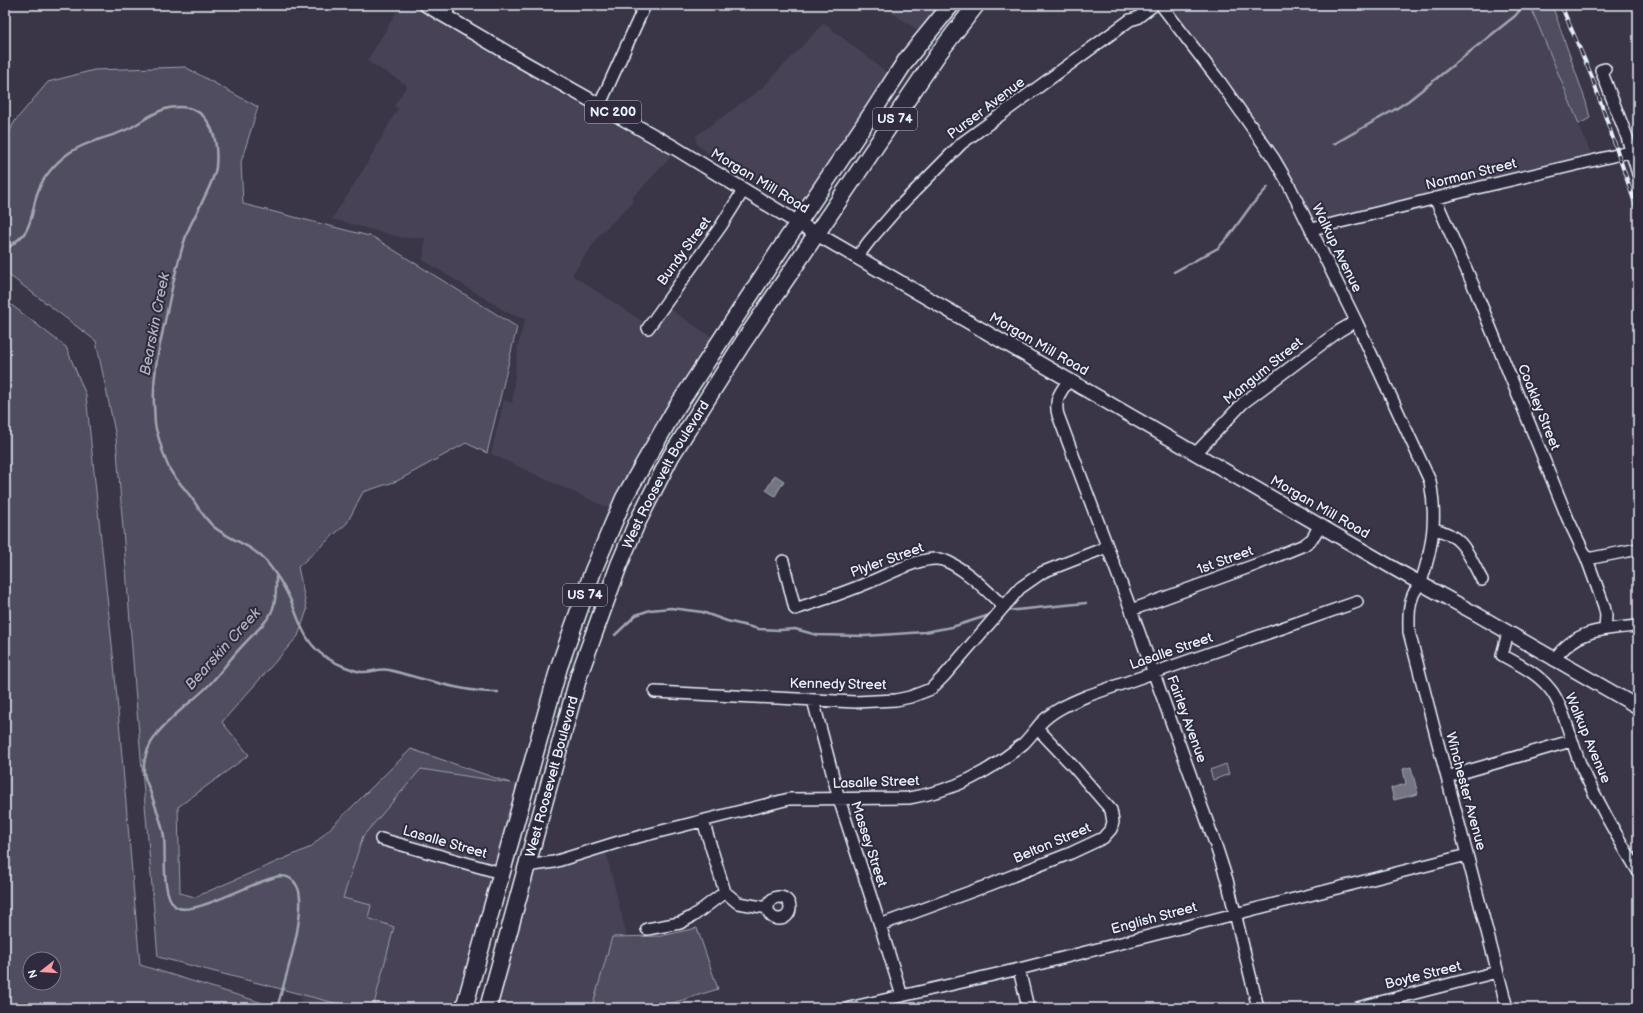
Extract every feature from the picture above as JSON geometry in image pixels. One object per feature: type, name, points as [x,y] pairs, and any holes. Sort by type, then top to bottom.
[{"type":"highway","name":"West Roosevelt Boulevard","points":[[464,1008],[564,654],[593,571],[624,498],[673,412],[798,223],[907,59],[951,5]]},
{"type":"highway","name":"West Roosevelt Boulevard","points":[[488,1008],[579,675],[619,565],[636,525],[671,456],[742,344],[938,54],[976,5]]},
{"type":"highway","points":[[544,804],[544,786],[549,752],[571,666],[570,661],[564,654]]},
{"type":"highway","points":[[527,866],[521,865],[518,861],[518,856],[536,786],[542,750],[545,718]]},
{"type":"main road","name":"Morgan Mill Road","points":[[426,5],[448,10],[519,60],[600,104],[798,223],[1420,583],[1638,707]]},
{"type":"street","points":[[600,104],[645,5]]},
{"type":"street","name":"Purser Avenue","points":[[857,257],[897,209],[962,143],[1130,20],[1138,18],[1154,5]]},
{"type":"street","name":"Walkup Avenue","points":[[1161,5],[1220,82],[1274,159],[1288,183],[1312,229],[1428,475],[1434,501],[1434,529],[1420,583]]},
{"type":"street","points":[[1603,70],[1635,151],[1638,174]]},
{"type":"street","name":"Norman Street","points":[[1312,229],[1435,198],[1635,151]]},
{"type":"street","name":"Bundy Street","points":[[648,328],[721,226],[743,191]]},
{"type":"street","name":"Coakley Street","points":[[1435,198],[1474,286],[1568,519],[1587,559],[1604,606],[1606,615],[1605,629]]},
{"type":"street","name":"Mangum Street","points":[[1196,453],[1248,399],[1339,330],[1356,321]]},
{"type":"street","name":"Fairley Avenue","points":[[1069,380],[1060,393],[1056,406],[1218,853],[1227,880],[1258,1008]]},
{"type":"street","name":"1st Street","points":[[1131,610],[1255,565],[1304,545],[1312,539],[1320,525]]},
{"type":"street","points":[[1434,529],[1454,536],[1462,544],[1482,580]]},
{"type":"street","name":"Kennedy Street","points":[[655,692],[855,702],[896,700],[910,697],[931,689],[950,670],[1003,606],[1020,588],[1036,576],[1107,547]]},
{"type":"street","points":[[1587,559],[1638,549]]},
{"type":"street","name":"Plyler Street","points":[[782,561],[795,609],[871,582],[908,566],[929,559],[940,559],[958,567],[1003,606]]},
{"type":"street","name":"Winchester Avenue","points":[[1420,583],[1410,602],[1409,632],[1507,1008]]},
{"type":"street","name":"Lasalle Street","points":[[527,866],[554,862],[622,841],[789,799],[910,798],[927,795],[956,786],[977,777],[992,768],[1026,742],[1051,714],[1065,706],[1087,696],[1357,602]]},
{"type":"street","points":[[1554,660],[1560,650],[1584,634],[1605,629],[1638,626]]},
{"type":"street","name":"Walkup Avenue","points":[[1508,633],[1502,655],[1541,679],[1550,689],[1559,704],[1581,766],[1607,820],[1638,871]]},
{"type":"street","name":"Massey Street","points":[[813,700],[839,799],[902,996]]},
{"type":"street","name":"Belton Street","points":[[880,925],[1071,853],[1103,838],[1111,829],[1113,822],[1111,810],[1037,728]]},
{"type":"street","points":[[1447,777],[1572,741]]},
{"type":"street","points":[[703,821],[725,892],[738,903],[768,908]]},
{"type":"street","name":"Lasalle Street","points":[[381,839],[501,873]]},
{"type":"street","name":"English Street","points":[[849,1008],[1019,969],[1467,855]]},
{"type":"street","points":[[647,929],[680,923],[693,916],[725,892]]},
{"type":"street","points":[[1019,969],[1028,1008]]},
{"type":"street","name":"Boyte Street","points":[[1357,1008],[1497,972]]},
{"type":"shaded area","points":[[401,5],[417,5],[573,101],[672,156],[633,197],[632,204],[601,233],[572,275],[645,323],[661,303],[713,338],[652,431],[637,463],[610,509],[491,454],[504,400],[512,403],[518,345],[525,319],[510,314],[423,260],[425,238],[403,238],[332,219],[368,162],[398,108],[394,106],[407,85],[367,61]]},
{"type":"shaded area","points":[[884,5],[945,5],[922,33],[885,8]]},
{"type":"shaded area","points":[[1170,5],[1530,5],[1591,154],[1432,207],[1322,234],[1280,158]]},
{"type":"shaded area","points":[[1530,5],[1552,5],[1586,102],[1590,118],[1579,124]]},
{"type":"shaded area","points":[[824,23],[890,75],[804,202],[798,203],[708,153],[697,145],[696,136],[762,88]]},
{"type":"shaded area","points":[[185,67],[258,107],[241,162],[243,204],[373,237],[517,327],[487,453],[466,443],[397,481],[363,492],[347,523],[298,567],[307,610],[298,636],[222,722],[249,755],[178,807],[180,893],[195,897],[311,847],[411,749],[510,783],[421,769],[363,836],[343,898],[371,905],[368,918],[394,927],[373,1008],[354,1008],[158,957],[116,437],[96,341],[5,272],[5,140],[15,121],[48,82],[94,70]]},
{"type":"shaded area","points":[[5,300],[66,347],[86,395],[114,664],[140,965],[279,1008],[5,1008]]},
{"type":"shaded area","points":[[1226,764],[1229,774],[1213,780],[1210,770]]},
{"type":"shaded area","points":[[421,769],[517,784],[456,1008],[373,1008],[394,927],[368,918],[343,898],[363,836]]},
{"type":"shaded area","points":[[606,852],[627,937],[612,937],[592,1008],[495,1008],[533,875],[539,871]]},
{"type":"shaded area","points":[[697,928],[718,989],[657,1008],[592,1008],[612,937],[661,936]]},
{"type":"shaded area","points":[[302,994],[354,1008],[299,1008]]},
{"type":"water","points":[[775,475],[784,481],[775,496],[766,490]]},
{"type":"water","points":[[1411,767],[1418,794],[1394,800],[1391,788],[1406,784],[1403,769]]},
{"type":"waterway","points":[[1334,144],[1408,101],[1515,16],[1524,5]]},
{"type":"waterway","name":"Bearskin Creek","points":[[5,250],[19,239],[26,231],[32,217],[37,194],[42,182],[54,166],[69,153],[83,145],[130,128],[164,109],[182,107],[193,110],[202,115],[208,122],[213,132],[216,167],[212,182],[187,233],[173,284],[156,366],[154,392],[155,426],[170,470],[210,524],[220,532],[248,547],[266,561],[286,591],[307,638],[324,656],[332,661],[359,672],[389,670],[458,688],[485,692],[498,692]]},
{"type":"waterway","points":[[1174,272],[1218,248],[1229,236],[1250,207],[1268,187]]},
{"type":"waterway","name":"Bearskin Creek","points":[[276,576],[275,600],[268,618],[209,685],[157,734],[150,745],[145,758],[144,772],[145,779],[162,825],[166,884],[168,893],[175,906],[183,909],[210,903],[271,878],[281,876],[291,879],[297,886],[300,896],[298,927],[290,964],[277,1008]]},
{"type":"waterway","points":[[1005,611],[1086,603]]},
{"type":"waterway","points":[[615,635],[636,615],[650,610],[671,608],[702,612],[727,621],[759,629],[795,629],[817,635],[865,636],[925,632],[952,627],[993,614]]},
{"type":"railway","points":[[1561,5],[1592,77],[1638,212]]}]
